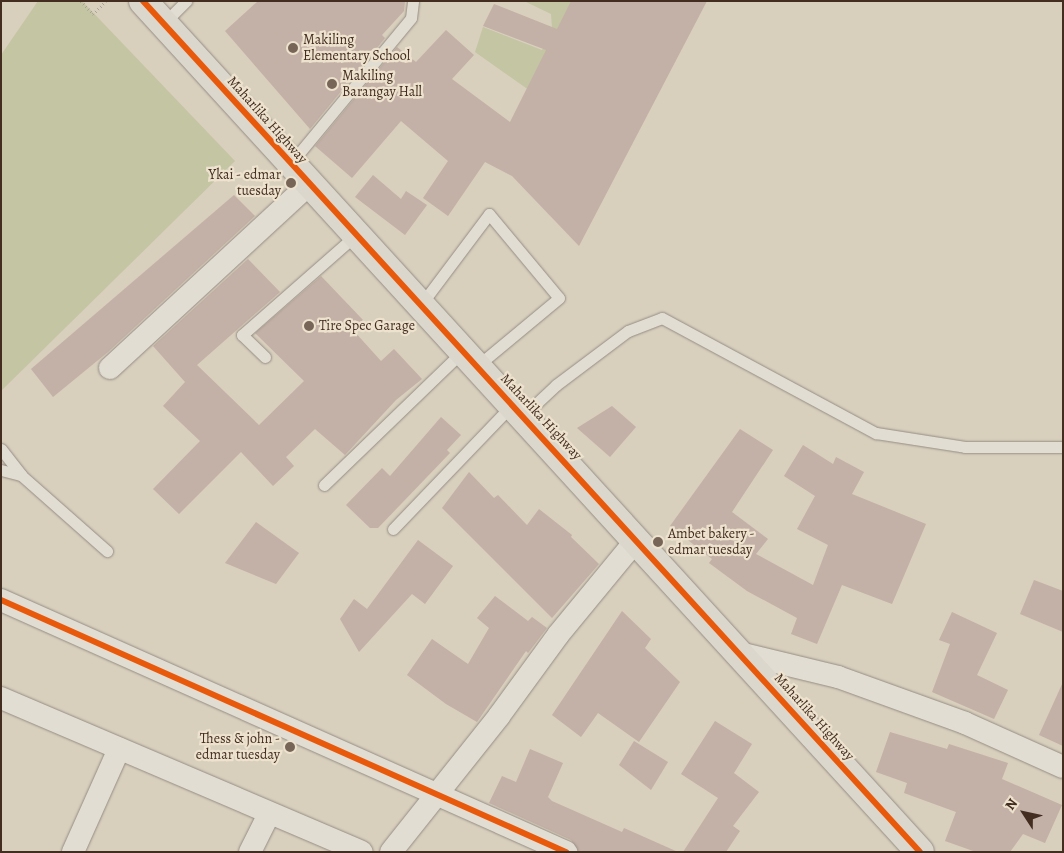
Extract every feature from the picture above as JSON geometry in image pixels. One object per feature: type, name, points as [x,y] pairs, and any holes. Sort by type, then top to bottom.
[{"type":"highway","name":"Maharlika Highway","points":[[143,1],[420,306],[637,539],[920,852]]},
{"type":"street","points":[[110,368],[308,184]]},
{"type":"street","points":[[391,852],[499,716],[558,635],[637,539]]},
{"type":"street","points":[[1,600],[437,792],[566,852]]},
{"type":"street","points":[[739,653],[838,676],[965,723],[1063,766]]},
{"type":"street","points":[[1,698],[269,814],[362,852]]},
{"type":"street","points":[[73,852],[118,749]]},
{"type":"street","points":[[250,852],[269,814]]},
{"type":"lane","points":[[163,24],[186,1]]},
{"type":"lane","points":[[290,164],[411,18],[412,1]]},
{"type":"lane","points":[[324,486],[469,359],[560,298],[489,214],[420,306]]},
{"type":"lane","points":[[265,357],[242,335],[356,235]]},
{"type":"lane","points":[[393,529],[517,411],[556,385],[628,331],[662,318],[876,433],[965,447],[1063,447]]},
{"type":"lane","points":[[1,449],[21,475],[107,552]]},
{"type":"lane","points":[[1,470],[21,475]]},
{"type":"path","points":[[81,1],[93,14],[106,1]]},
{"type":"green space","points":[[38,1],[82,1],[235,161],[1,391],[1,55]]},
{"type":"green space","points":[[524,1],[576,1],[533,93],[475,52],[483,27],[542,50],[552,28],[551,14]]},
{"type":"building","name":"Makiling Elementary School","points":[[258,1],[405,1],[404,11],[382,35],[385,38],[310,129],[225,31]]},
{"type":"building","points":[[571,1],[707,1],[579,246],[512,176],[485,162],[448,216],[423,198],[448,161],[401,121],[352,178],[315,146],[397,47],[416,62],[446,30],[474,55],[452,79],[510,122],[546,50],[483,26],[494,4],[557,29]]},
{"type":"building","points":[[373,175],[401,199],[406,191],[427,205],[405,235],[355,197]]},
{"type":"building","points":[[234,195],[255,216],[108,352],[53,397],[31,369]]},
{"type":"building","points":[[248,259],[280,292],[197,365],[259,425],[304,381],[255,333],[321,276],[363,320],[353,330],[381,361],[394,349],[422,379],[396,400],[345,455],[315,429],[286,457],[294,466],[273,486],[241,452],[179,514],[153,489],[200,441],[163,406],[185,382],[153,346]]},
{"type":"building","points":[[612,406],[636,427],[610,457],[577,428]]},
{"type":"building","points":[[441,417],[461,435],[447,450],[450,453],[378,528],[370,528],[346,505],[382,468],[390,476]]},
{"type":"building","points":[[740,429],[773,450],[732,512],[768,539],[756,554],[813,585],[828,545],[797,529],[815,496],[784,476],[803,445],[833,464],[836,457],[864,472],[852,494],[926,524],[892,604],[842,585],[817,644],[791,634],[797,618],[747,591],[709,563],[712,559],[670,526]]},
{"type":"building","points":[[469,472],[494,498],[498,495],[527,525],[539,509],[572,535],[571,537],[599,564],[552,618],[442,508]]},
{"type":"building","points":[[256,522],[299,553],[276,584],[225,563]]},
{"type":"building","points":[[418,540],[453,566],[425,604],[412,594],[359,652],[340,619],[354,599],[367,609]]},
{"type":"building","points":[[1034,580],[1063,591],[1063,632],[1020,614]]},
{"type":"building","points":[[495,596],[528,621],[532,617],[547,628],[528,653],[526,651],[477,722],[446,704],[407,675],[432,639],[468,664],[489,628],[477,618]]},
{"type":"building","points":[[622,611],[651,639],[645,648],[680,682],[639,742],[598,713],[581,737],[552,715]]},
{"type":"building","points":[[952,612],[997,633],[977,675],[1008,690],[994,719],[932,692],[950,644],[939,640]]},
{"type":"building","points":[[1063,682],[1063,746],[1039,735]]},
{"type":"building","points":[[715,721],[752,744],[734,773],[759,792],[733,826],[740,831],[726,852],[683,852],[718,798],[681,774]]},
{"type":"building","points":[[890,732],[947,749],[949,744],[1008,763],[1002,779],[1062,805],[1045,843],[1023,834],[1010,852],[976,852],[945,841],[956,812],[904,793],[907,783],[876,772]]},
{"type":"building","points":[[634,741],[668,762],[651,790],[619,765]]},
{"type":"building","points":[[530,749],[563,763],[548,797],[552,801],[622,832],[624,828],[678,852],[579,852],[571,840],[489,803],[502,776],[516,782]]},
{"type":"cycle path","points":[[143,1],[920,852]]},
{"type":"cycle path","points":[[1,600],[566,852]]},
{"type":"place","name":"Makiling Elementary School","points":[[293,48]]},
{"type":"place","name":"Makiling Barangay Hall","points":[[332,84]]},
{"type":"place","name":"Ykai - edmar tuesday","points":[[291,183]]},
{"type":"place","name":"Tire Spec Garage","points":[[309,326]]},
{"type":"place","name":"Ambet bakery - edmar tuesday","points":[[658,542]]},
{"type":"place","name":"Thess & john - edmar tuesday","points":[[290,747]]}]
